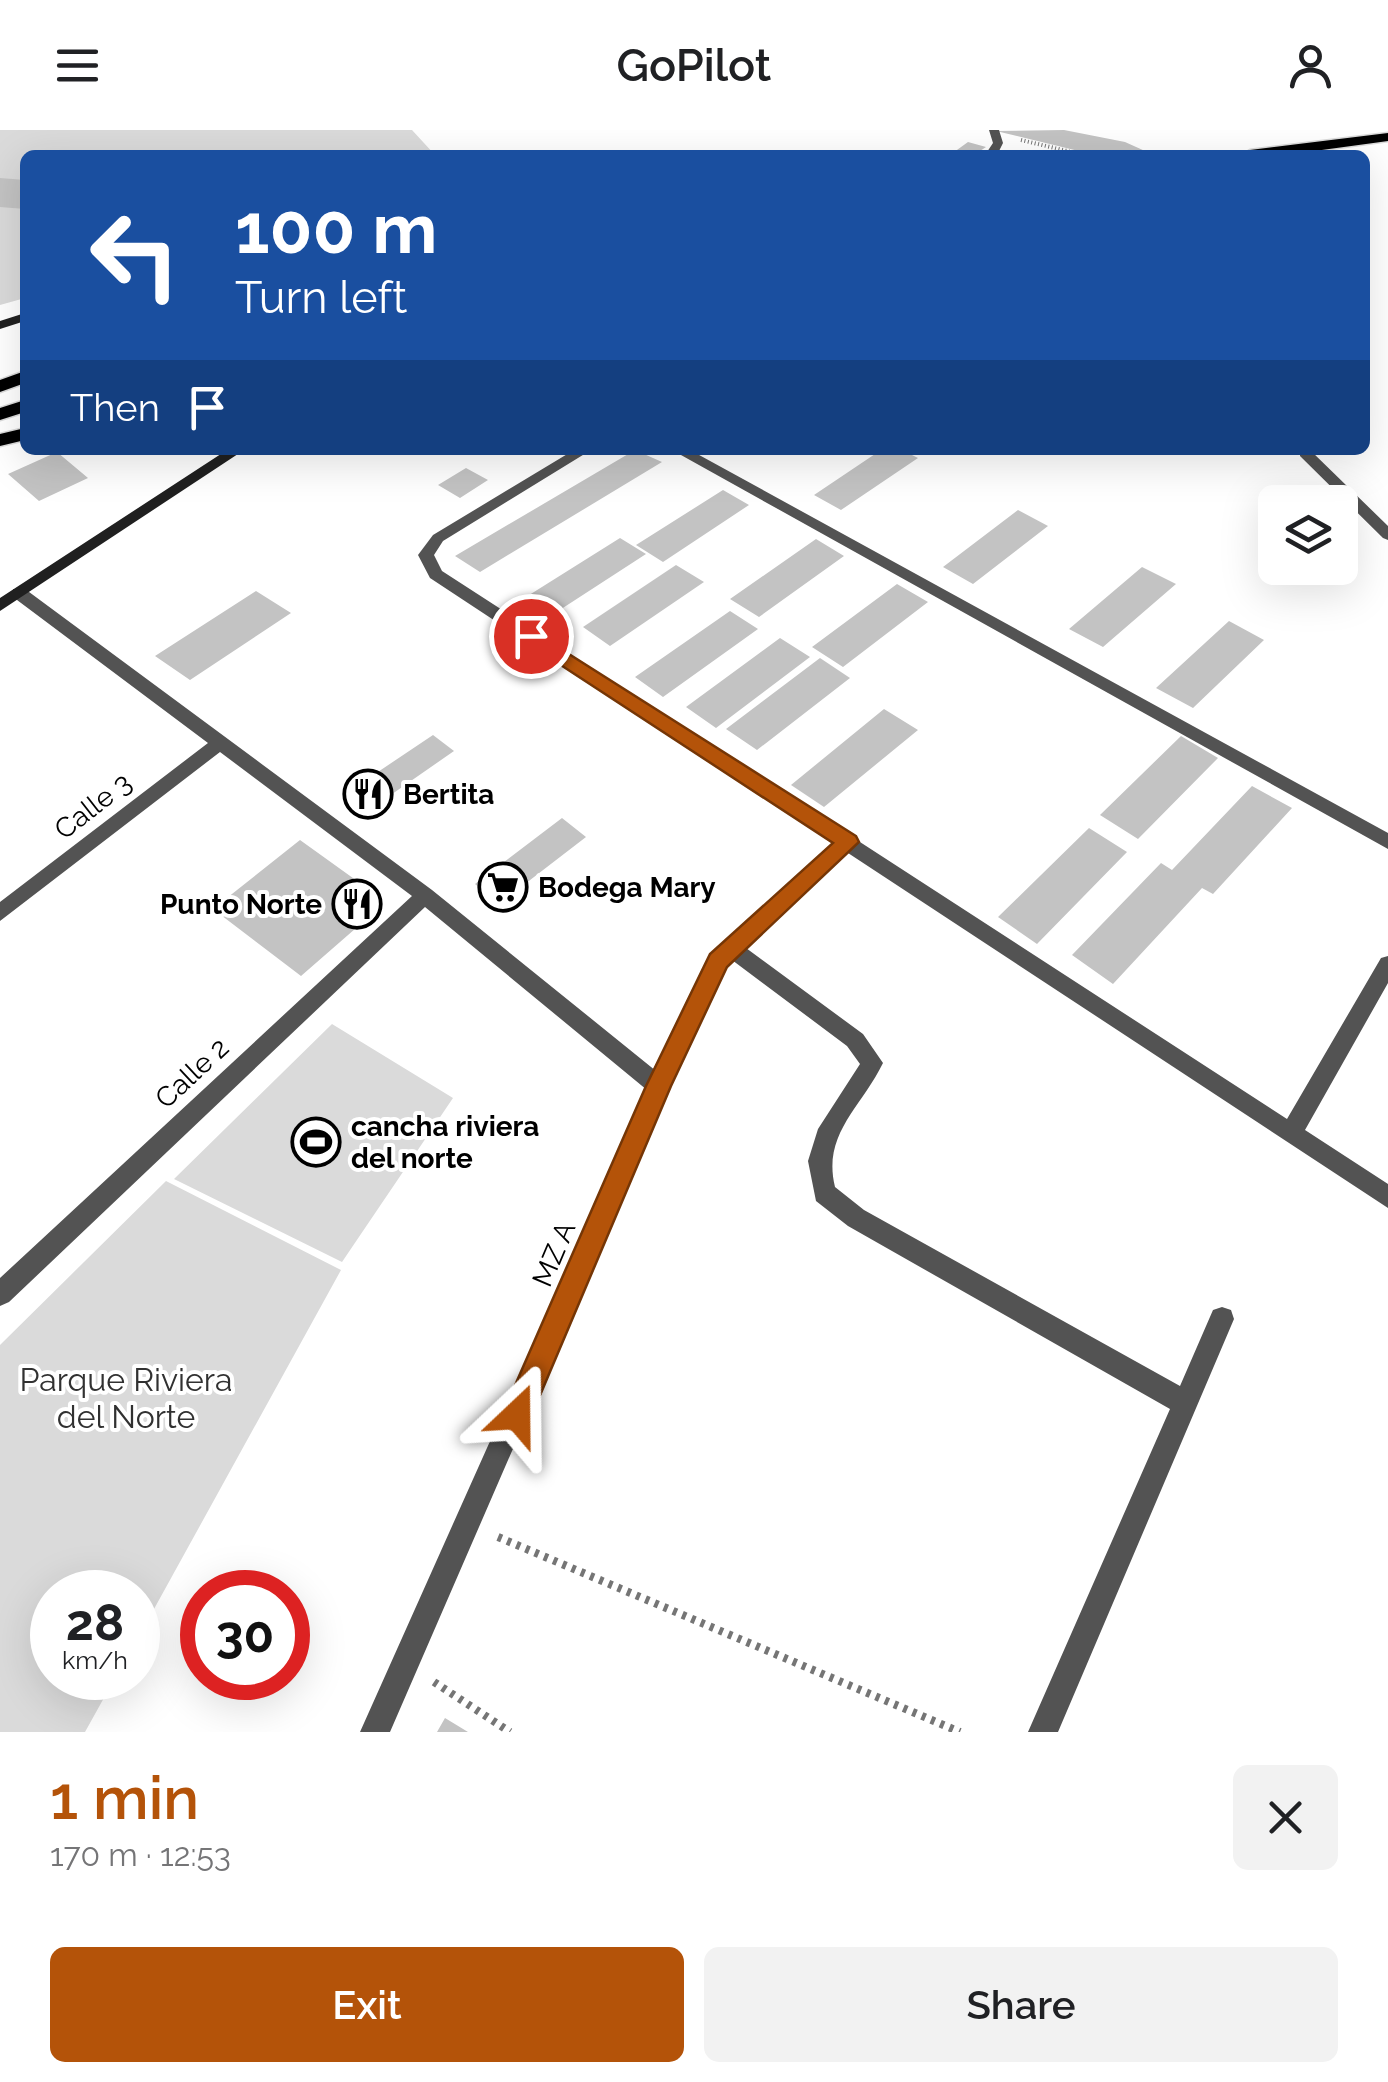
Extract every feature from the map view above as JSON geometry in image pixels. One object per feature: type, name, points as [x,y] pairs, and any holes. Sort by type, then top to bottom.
[{"type":"highway","points":[[1288,150],[1388,137]]},
{"type":"main road","points":[[0,606],[90,543],[229,455]]},
{"type":"street","points":[[576,455],[438,538],[426,555],[436,574],[1388,1198]]},
{"type":"street","points":[[689,455],[1388,842]]},
{"type":"street","points":[[1307,455],[1388,535]]},
{"type":"street","points":[[19,594],[425,895],[659,1086]]},
{"type":"street","name":"Calle 3","points":[[0,914],[220,743]]},
{"type":"street","name":"MZ A","points":[[375,1732],[470,1525],[659,1086],[718,961],[848,842]]},
{"type":"street","name":"Calle 2","points":[[0,1294],[425,895]]},
{"type":"street","points":[[732,949],[855,1040],[872,1062],[863,1086],[834,1122],[818,1159],[824,1193],[856,1218],[1185,1403]]},
{"type":"street","points":[[1290,1133],[1388,964]]},
{"type":"street","points":[[1043,1732],[1222,1319]]},
{"type":"path","points":[[995,132],[1065,150]]},
{"type":"path","points":[[470,1525],[960,1732]]},
{"type":"path","points":[[408,1665],[510,1732]]},
{"type":"green space","points":[[0,130],[412,130],[430,150],[20,150],[20,299],[0,305]]},
{"type":"green space","name":"cancha riviera del norte","points":[[332,1024],[453,1098],[342,1262],[174,1179]]},
{"type":"green space","name":"Parque Riviera del Norte","points":[[166,1181],[341,1270],[160,1598],[160,1570],[30,1570],[30,1700],[103,1700],[85,1732],[0,1732],[0,1345]]},
{"type":"building","points":[[1064,130],[1125,142],[1143,150],[1074,150],[996,131]]},
{"type":"building","points":[[968,142],[986,147],[982,150],[957,150]]},
{"type":"building","points":[[0,178],[20,180],[20,209],[0,207]]},
{"type":"building","points":[[50,455],[61,455],[88,478],[39,501],[8,474]]},
{"type":"building","points":[[627,455],[646,455],[662,462],[480,572],[455,556]]},
{"type":"building","points":[[874,455],[918,458],[841,510],[814,495]]},
{"type":"building","points":[[466,468],[488,480],[460,498],[438,485]]},
{"type":"building","points":[[723,490],[749,505],[663,562],[636,545]]},
{"type":"building","points":[[1018,510],[1048,526],[973,584],[943,567]]},
{"type":"building","points":[[620,538],[646,554],[552,615],[526,597]]},
{"type":"building","points":[[816,539],[844,556],[759,617],[730,599]]},
{"type":"building","points":[[676,565],[704,582],[610,646],[583,627]]},
{"type":"building","points":[[1142,567],[1176,584],[1103,647],[1069,629]]},
{"type":"building","points":[[897,584],[928,602],[843,667],[812,647]]},
{"type":"building","points":[[256,591],[291,613],[190,680],[155,656]]},
{"type":"building","points":[[730,611],[758,629],[663,697],[635,677]]},
{"type":"building","points":[[1229,621],[1264,640],[1193,708],[1156,688]]},
{"type":"building","points":[[780,638],[810,657],[716,728],[686,707]]},
{"type":"building","points":[[820,658],[850,678],[757,750],[726,729]]},
{"type":"building","points":[[884,709],[918,730],[824,807],[791,785]]},
{"type":"building","points":[[433,735],[454,751],[372,808],[351,790]]},
{"type":"building","points":[[1181,736],[1218,758],[1138,839],[1100,815]]},
{"type":"building","points":[[1252,786],[1292,808],[1213,894],[1202,888],[1113,984],[1072,955],[1161,863],[1172,870]]},
{"type":"building","points":[[562,818],[586,837],[499,904],[475,884]]},
{"type":"building","points":[[1089,828],[1127,852],[1037,944],[998,917]]},
{"type":"building","points":[[300,840],[371,891],[371,915],[301,976],[213,909]]},
{"type":"building","points":[[445,1718],[468,1732],[437,1732]]},
{"type":"place","name":"Bertita","points":[[368,794]]},
{"type":"place","name":"Bodega Mary","points":[[503,887]]},
{"type":"place","name":"Punto Norte","points":[[357,904]]},
{"type":"place","name":"cancha riviera del norte","points":[[316,1142]]},
{"type":"route","points":[[517,1415],[659,1086],[718,961],[848,842],[531,636]]}]
